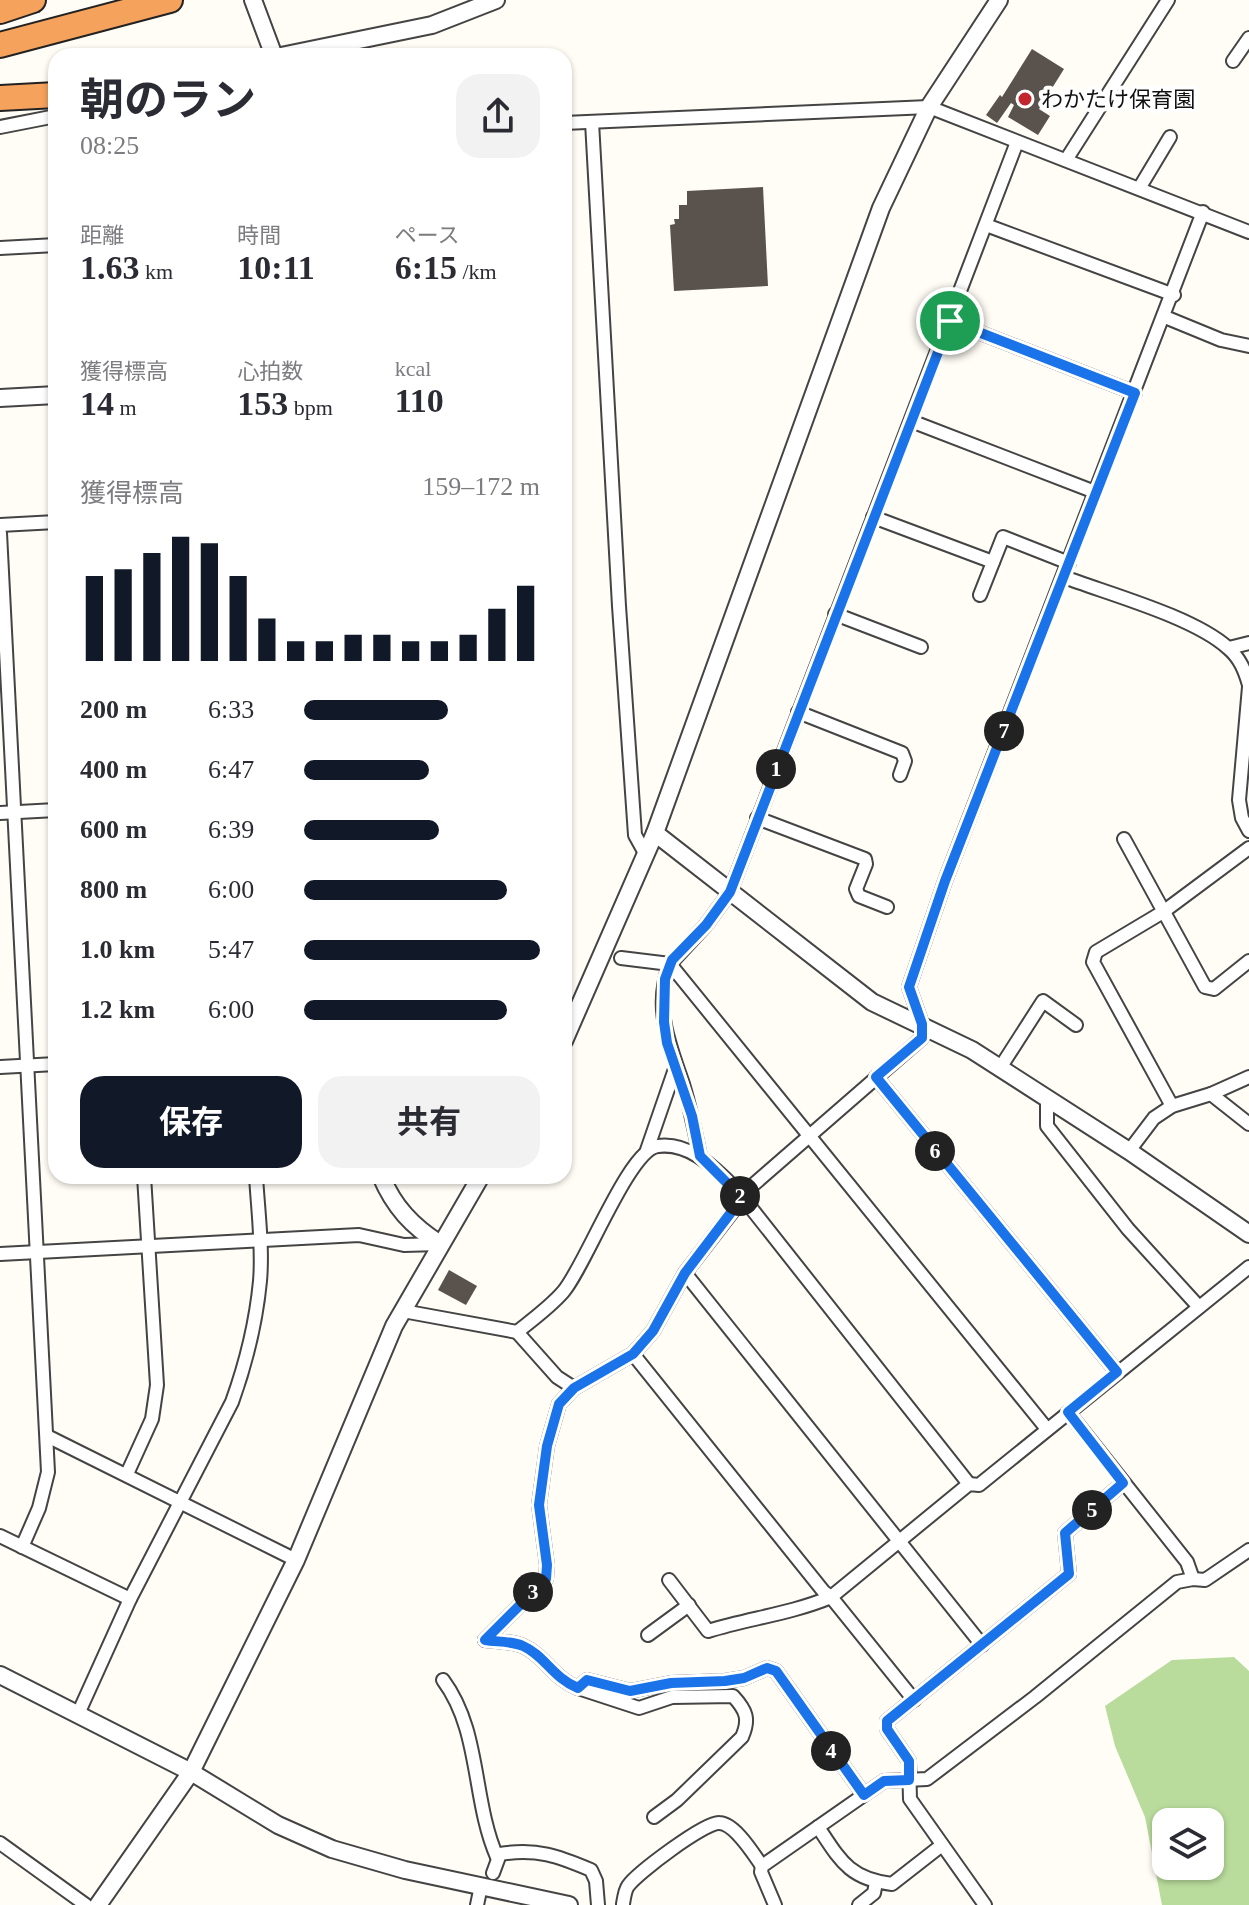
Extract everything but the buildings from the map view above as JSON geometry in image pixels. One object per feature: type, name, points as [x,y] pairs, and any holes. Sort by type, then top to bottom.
[{"type":"highway","points":[[0,11],[33,0]]},
{"type":"highway","points":[[0,45],[170,0]]},
{"type":"highway","points":[[0,98],[48,95]]},
{"type":"street","points":[[253,0],[271,48]]},
{"type":"street","points":[[320,48],[432,25],[496,0]]},
{"type":"street","points":[[572,1022],[655,833],[881,208],[929,107],[999,0]]},
{"type":"street","points":[[1066,160],[1168,0]]},
{"type":"street","points":[[1233,61],[1249,38]]},
{"type":"street","points":[[572,123],[929,107],[1249,232]]},
{"type":"street","points":[[0,127],[48,118]]},
{"type":"street","points":[[592,122],[635,835],[645,853]]},
{"type":"street","points":[[1140,187],[1170,137]]},
{"type":"street","points":[[700,1156],[692,1116],[667,1043],[665,979],[670,964],[706,925],[730,892],[1017,142]]},
{"type":"street","points":[[654,1817],[677,1800],[742,1737],[747,1726],[747,1715],[733,1696],[701,1699],[672,1697],[639,1708],[562,1682],[523,1646],[485,1640],[546,1579],[539,1505],[545,1461],[559,1404],[574,1388],[633,1354],[653,1331],[685,1273],[753,1185],[922,1038],[922,1024],[909,987],[945,881],[1174,295],[1203,212]]},
{"type":"street","points":[[986,225],[1174,295]]},
{"type":"street","points":[[0,248],[48,245]]},
{"type":"street","points":[[1165,317],[1221,340],[1249,346]]},
{"type":"street","points":[[950,321],[1135,393]]},
{"type":"street","points":[[0,398],[48,395]]},
{"type":"street","points":[[911,421],[1095,492]]},
{"type":"street","points":[[873,517],[993,562]]},
{"type":"street","points":[[0,525],[48,522]]},
{"type":"street","points":[[0,533],[48,1472],[39,1508],[22,1547]]},
{"type":"street","points":[[980,595],[1003,537],[1069,563]]},
{"type":"street","points":[[1064,577],[1197,627],[1229,648],[1243,666],[1249,686],[1239,800],[1242,818],[1249,831]]},
{"type":"street","points":[[835,614],[921,647]]},
{"type":"street","points":[[1229,648],[1249,643]]},
{"type":"street","points":[[798,712],[902,753],[905,761],[900,775]]},
{"type":"street","points":[[0,813],[48,810]]},
{"type":"street","points":[[757,818],[865,859],[856,889],[859,896],[887,907]]},
{"type":"street","points":[[655,833],[872,1002],[972,1050],[1129,1151],[1249,1234]]},
{"type":"street","points":[[1124,839],[1205,987],[1214,989],[1249,961]]},
{"type":"street","points":[[1172,1106],[1093,962],[1096,952],[1163,912],[1249,848]]},
{"type":"street","points":[[621,958],[670,964],[1047,1429]]},
{"type":"street","points":[[1000,1068],[1043,1001],[1076,1025]]},
{"type":"street","points":[[0,1067],[48,1065]]},
{"type":"street","points":[[517,1332],[564,1292],[581,1266],[611,1203],[647,1150],[676,1066]]},
{"type":"street","points":[[876,1077],[1117,1372]]},
{"type":"street","points":[[1129,1151],[1154,1118],[1172,1106],[1211,1094],[1249,1077]]},
{"type":"street","points":[[1211,1094],[1249,1124]]},
{"type":"street","points":[[1047,1099],[1047,1126],[1128,1229],[1199,1307]]},
{"type":"street","points":[[647,1150],[657,1145],[675,1147],[700,1156],[742,1198],[969,1484]]},
{"type":"street","points":[[127,1474],[152,1419],[157,1385],[144,1184]]},
{"type":"street","points":[[78,1714],[130,1599],[182,1503],[232,1402],[243,1372],[254,1326],[260,1279],[256,1184]]},
{"type":"street","points":[[384,1184],[406,1219],[440,1244]]},
{"type":"street","points":[[98,1905],[191,1772],[296,1560],[403,1311],[476,1184]]},
{"type":"street","points":[[0,1254],[359,1235],[404,1245],[440,1244]]},
{"type":"street","points":[[669,1580],[708,1631],[795,1611],[831,1597],[969,1484],[979,1485],[1249,1267]]},
{"type":"street","points":[[685,1273],[982,1645]]},
{"type":"street","points":[[403,1311],[517,1332],[557,1377],[574,1388]]},
{"type":"street","points":[[633,1354],[914,1700]]},
{"type":"street","points":[[1068,1412],[1187,1562],[1193,1579]]},
{"type":"street","points":[[47,1436],[296,1560]]},
{"type":"street","points":[[985,1905],[910,1799],[909,1761],[887,1729],[887,1721],[1069,1574],[1065,1533],[1123,1483]]},
{"type":"street","points":[[0,1536],[130,1599]]},
{"type":"street","points":[[762,1866],[884,1781],[927,1779],[1177,1582],[1205,1580],[1249,1550]]},
{"type":"street","points":[[648,1635],[689,1605]]},
{"type":"street","points":[[578,1688],[587,1680],[630,1691],[671,1683],[744,1678],[767,1668],[776,1671],[864,1795]]},
{"type":"street","points":[[0,1675],[191,1772],[278,1825],[332,1849],[405,1870],[569,1905]]},
{"type":"street","points":[[443,1680],[463,1720],[473,1756],[487,1834],[497,1857],[493,1873]]},
{"type":"street","points":[[623,1904],[627,1886],[647,1868],[706,1827],[719,1823],[729,1826],[748,1845],[762,1866],[761,1872],[775,1905]]},
{"type":"street","points":[[818,1827],[843,1864],[876,1882],[892,1884],[942,1845]]},
{"type":"street","points":[[1,1844],[86,1905]]},
{"type":"street","points":[[497,1857],[524,1850],[555,1855],[591,1870],[596,1881],[598,1905]]},
{"type":"street","points":[[859,1905],[874,1893],[876,1882]]},
{"type":"street","points":[[477,1905],[481,1886]]},
{"type":"green space","points":[[1234,1657],[1249,1671],[1249,1905],[1162,1905],[1157,1880],[1224,1880],[1224,1808],[1152,1808],[1152,1853],[1145,1817],[1115,1746],[1105,1706],[1172,1660]]},
{"type":"place","name":"わかたけ保育園","points":[[1025,99]]},
{"type":"route","points":[[950,321],[1135,393],[945,881],[909,987],[922,1024],[922,1038],[876,1077],[1117,1372],[1068,1412],[1123,1483],[1065,1533],[1069,1574],[887,1721],[887,1729],[909,1761],[909,1780],[884,1781],[864,1795],[776,1671],[767,1668],[744,1678],[671,1683],[630,1691],[587,1680],[578,1688],[562,1682],[523,1646],[485,1640],[546,1579],[539,1505],[547,1446],[559,1404],[574,1388],[633,1354],[653,1331],[685,1273],[742,1198],[700,1156],[692,1116],[667,1043],[665,979],[672,960],[706,925],[730,892],[950,321]]}]
